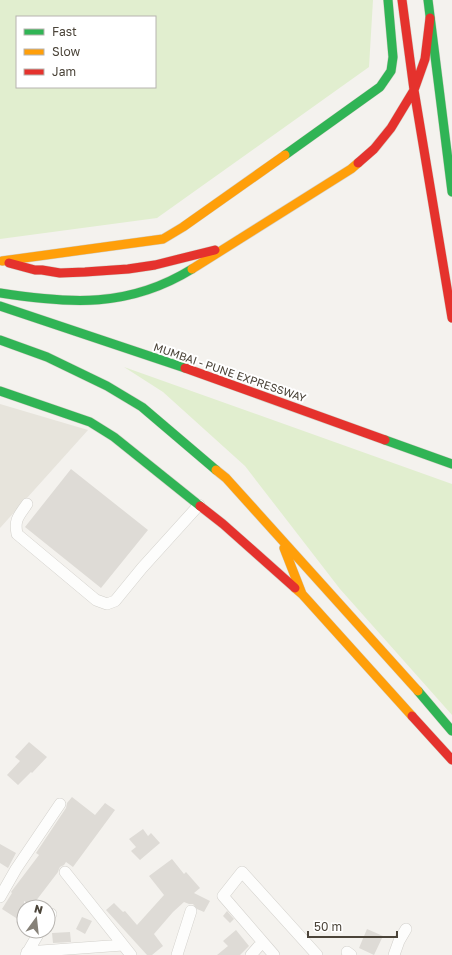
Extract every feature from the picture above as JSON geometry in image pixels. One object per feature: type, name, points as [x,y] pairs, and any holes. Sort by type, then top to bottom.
[{"type":"main road","points":[[1,261],[162,239],[183,227],[380,87],[391,71],[393,57],[388,0]]},
{"type":"main road","points":[[402,0],[414,90],[452,318]]},
{"type":"main road","points":[[428,0],[452,192]]},
{"type":"main road","points":[[0,293],[31,298],[71,301],[100,301],[123,297],[152,288],[179,277],[351,169],[374,149],[391,128],[414,90],[425,59],[430,18]]},
{"type":"main road","points":[[1,261],[35,270],[60,273],[128,269],[154,265],[227,247]]},
{"type":"main road","name":"MUMBAI - PUNE EXPRESSWAY","points":[[0,306],[178,366],[450,463]]},
{"type":"main road","points":[[0,340],[46,357],[107,386],[142,407],[181,438],[226,478],[393,663],[452,731]]},
{"type":"main road","points":[[0,391],[86,420],[100,428],[136,454],[223,524],[302,594],[452,760]]},
{"type":"main road","points":[[278,535],[302,594]]},
{"type":"street","points":[[27,504],[18,518],[16,525],[17,534],[96,600],[107,604],[115,600],[199,505]]},
{"type":"street","points":[[0,897],[16,869],[60,804]]},
{"type":"street","points":[[65,872],[131,955]]},
{"type":"street","points":[[274,955],[223,896],[242,872],[317,955]]},
{"type":"street","points":[[177,955],[191,911]]},
{"type":"street","points":[[394,955],[399,941],[406,929]]},
{"type":"street","points":[[26,954],[35,939]]},
{"type":"street","points":[[26,954],[123,945]]},
{"type":"shaded area","points":[[0,404],[88,430],[0,528]]},
{"type":"green space","points":[[0,0],[373,0],[369,67],[157,218],[0,239]]},
{"type":"green space","points":[[124,367],[452,484],[452,715],[340,589],[245,466],[163,392]]},
{"type":"building","points":[[71,469],[148,530],[101,588],[25,527]]},
{"type":"building","points":[[29,742],[47,757],[18,785],[7,775],[20,761],[15,757]]},
{"type":"building","points":[[72,797],[95,815],[105,803],[115,810],[73,867],[66,862],[60,867],[58,872],[37,899],[16,899],[16,918],[2,909],[12,893],[11,892],[39,855],[36,853],[66,808],[67,803]]},
{"type":"building","points":[[143,829],[148,836],[151,833],[160,843],[140,860],[131,851],[136,847],[129,839]]},
{"type":"building","points":[[0,844],[16,853],[8,868],[0,863]]},
{"type":"building","points":[[172,859],[184,874],[186,872],[200,888],[194,893],[210,901],[204,912],[197,909],[193,904],[184,902],[154,934],[163,946],[152,955],[147,955],[106,910],[114,903],[123,912],[125,911],[137,925],[164,895],[149,876]]},
{"type":"building","points":[[227,911],[234,919],[230,923],[223,916]]},
{"type":"building","points":[[82,917],[92,921],[85,934],[76,929]]},
{"type":"building","points":[[367,929],[383,936],[374,955],[359,948]]},
{"type":"building","points":[[236,930],[249,946],[240,955],[217,955],[228,946],[223,941]]},
{"type":"building","points":[[70,932],[71,942],[53,943],[53,939],[56,939],[56,933]]},
{"type":"traffic: fast","points":[[285,155],[380,87],[391,71],[393,57],[388,0]]},
{"type":"traffic: fast","points":[[428,0],[452,192]]},
{"type":"traffic: fast","points":[[0,293],[26,297],[75,301],[99,300],[122,297],[145,291],[169,282],[192,269]]},
{"type":"traffic: fast","points":[[0,306],[185,368]]},
{"type":"traffic: fast","points":[[0,340],[47,357],[107,386],[142,407],[216,470]]},
{"type":"traffic: fast","points":[[0,391],[90,422],[114,437],[200,506]]},
{"type":"traffic: fast","points":[[385,440],[452,464]]},
{"type":"traffic: fast","points":[[418,691],[452,731]]},
{"type":"traffic: slow","points":[[2,261],[163,239],[183,227],[285,155]]},
{"type":"traffic: slow","points":[[192,269],[351,169],[358,163]]},
{"type":"traffic: slow","points":[[216,470],[226,478],[418,691]]},
{"type":"traffic: slow","points":[[284,548],[302,594]]},
{"type":"traffic: slow","points":[[295,588],[412,716]]},
{"type":"traffic: jam","points":[[402,0],[414,90],[452,318]]},
{"type":"traffic: jam","points":[[358,163],[374,149],[391,128],[414,90],[425,59],[430,18]]},
{"type":"traffic: jam","points":[[9,263],[35,270],[60,273],[85,272],[128,269],[155,265],[215,250]]},
{"type":"traffic: jam","points":[[185,368],[385,440]]},
{"type":"traffic: jam","points":[[200,506],[223,524],[295,588]]},
{"type":"traffic: jam","points":[[412,716],[452,760]]}]
